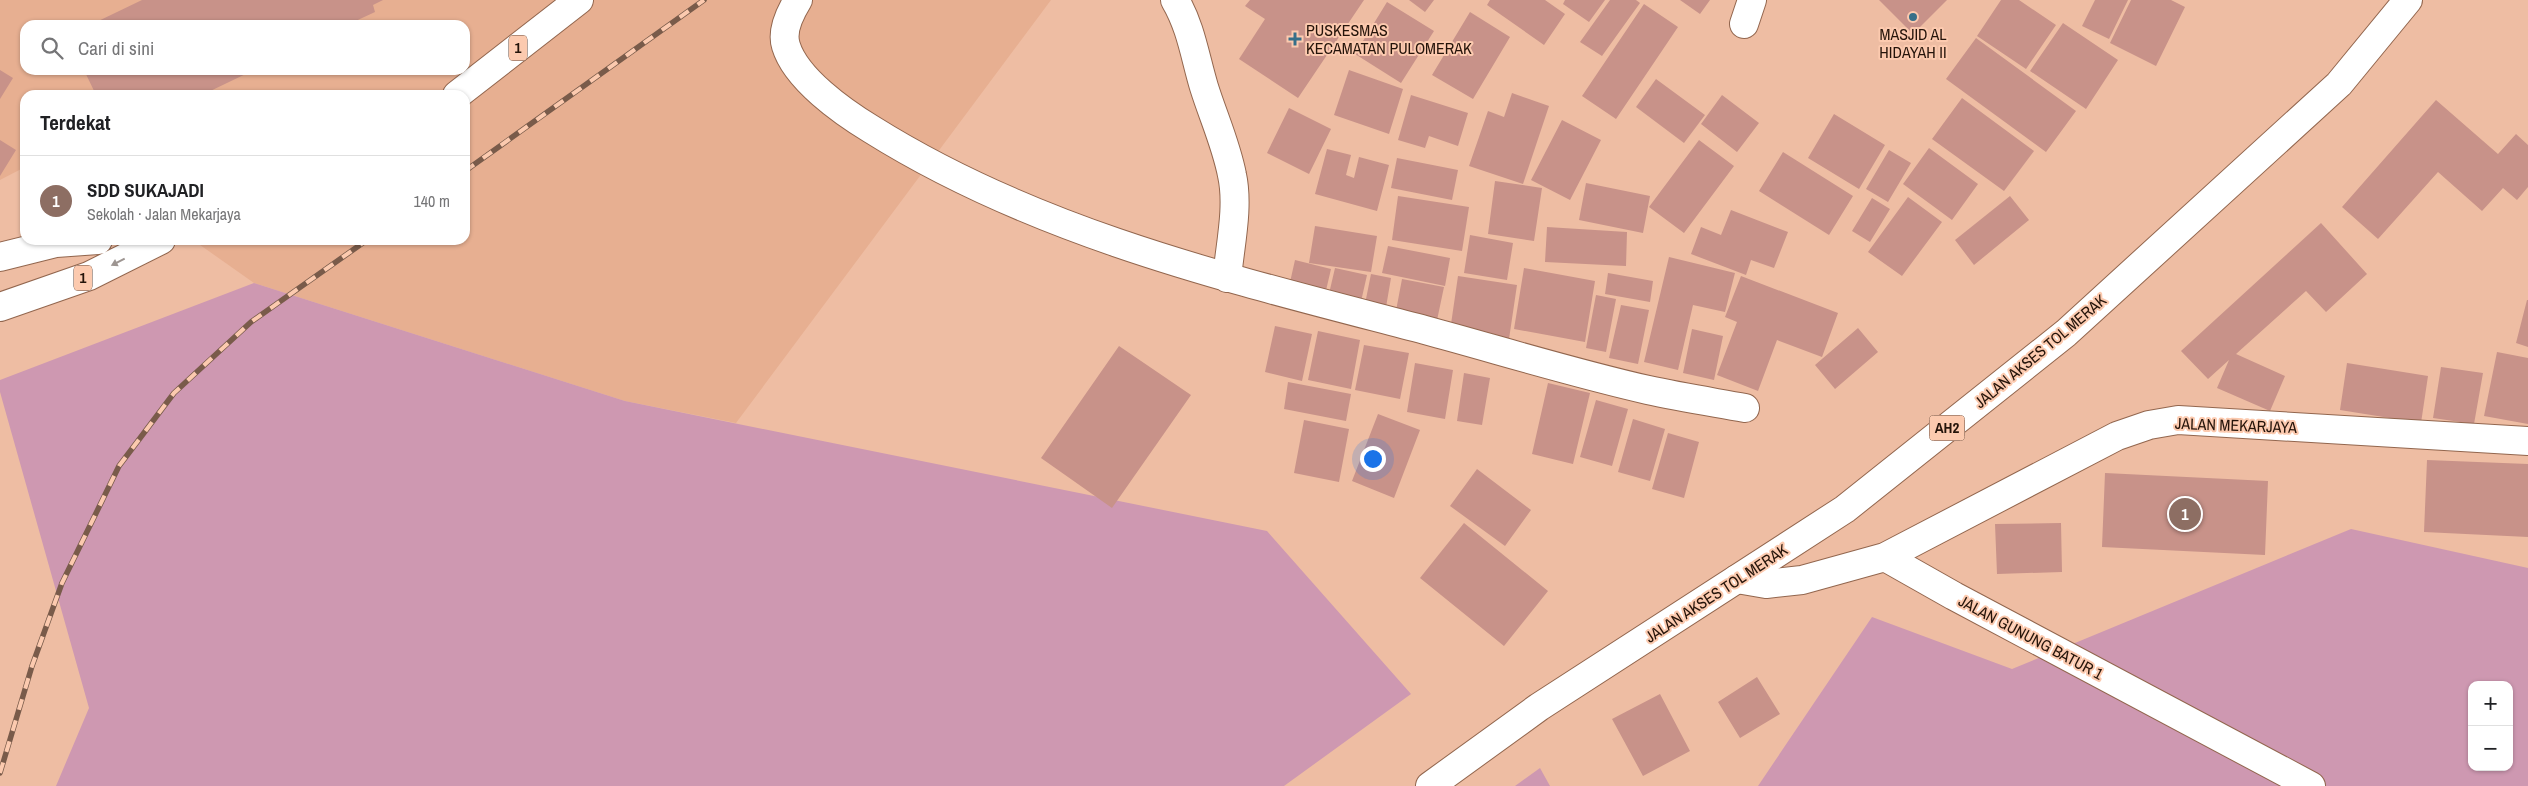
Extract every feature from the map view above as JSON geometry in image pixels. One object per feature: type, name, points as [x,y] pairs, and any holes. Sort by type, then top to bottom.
[{"type":"main road","name":"1","points":[[463,90],[579,0]]},
{"type":"main road","points":[[798,0],[787,18],[785,44],[795,65],[837,108],[915,156],[991,192],[1088,233],[1146,254],[1227,278],[1648,390],[1745,408]]},
{"type":"main road","points":[[1175,0],[1185,17],[1204,87],[1223,139],[1232,176],[1234,201],[1227,278]]},
{"type":"main road","name":"JALAN AKSES TOL MERAK","points":[[1430,786],[1539,707],[1845,510],[2066,333],[2339,84],[2408,0]]},
{"type":"main road","name":"1","points":[[0,257],[48,245]]},
{"type":"main road","name":"1","points":[[0,308],[89,276],[151,245]]},
{"type":"main road","name":"JALAN MEKARJAYA","points":[[1885,556],[2117,436],[2149,425],[2178,420],[2528,440]]},
{"type":"main road","points":[[1737,579],[1766,584],[1802,580],[1885,556]]},
{"type":"main road","name":"JALAN GUNUNG BATUR 1","points":[[1885,556],[1954,596],[2311,786]]},
{"type":"shaded area","points":[[0,0],[1051,0],[736,423],[625,401],[254,283],[200,245],[470,245],[470,90],[20,90],[20,170],[0,180]]},
{"type":"shaded area","points":[[254,283],[625,401],[1267,531],[1411,694],[1284,786],[56,786],[89,708],[0,392],[0,380]]},
{"type":"shaded area","points":[[2351,529],[2528,568],[2528,786],[1758,786],[1872,617],[2012,669]]},
{"type":"shaded area","points":[[1540,768],[1550,786],[1515,786]]},
{"type":"building","points":[[142,0],[383,0],[373,5],[375,12],[358,20],[100,20]]},
{"type":"building","name":"PUSKESMAS KECAMATAN PULOMERAK","points":[[1250,0],[1364,0],[1298,98],[1239,59],[1265,19],[1245,6]]},
{"type":"building","points":[[1409,0],[1434,0],[1425,12]]},
{"type":"building","points":[[1490,0],[1545,0],[1565,14],[1544,45],[1487,5]]},
{"type":"building","points":[[1565,0],[1605,0],[1589,22],[1563,4]]},
{"type":"building","points":[[1610,0],[1636,0],[1640,3],[1602,56],[1580,42]]},
{"type":"building","points":[[1680,0],[1710,0],[1700,14]]},
{"type":"building","name":"MASJID AL HIDAYAH II","points":[[1879,0],[1947,0],[1913,34]]},
{"type":"building","points":[[2001,0],[2019,0],[2056,25],[2026,69],[1977,36]]},
{"type":"building","points":[[2095,0],[2128,0],[2109,39],[2082,26]]},
{"type":"building","points":[[2131,0],[2171,0],[2185,7],[2156,66],[2110,43]]},
{"type":"building","points":[[1387,2],[1434,31],[1401,83],[1355,54]]},
{"type":"building","points":[[1644,4],[1678,27],[1616,119],[1582,96]]},
{"type":"building","points":[[1470,12],[1510,37],[1473,99],[1432,75]]},
{"type":"building","points":[[2063,23],[2118,60],[2086,109],[2030,71]]},
{"type":"building","points":[[1976,38],[2076,111],[2046,152],[1946,79]]},
{"type":"building","points":[[0,70],[13,78],[0,99]]},
{"type":"building","points":[[1349,70],[1403,89],[1389,134],[1334,115]]},
{"type":"building","points":[[86,75],[244,75],[212,90],[94,90]]},
{"type":"building","points":[[1656,79],[1705,115],[1684,143],[1636,107]]},
{"type":"building","points":[[1512,93],[1549,106],[1523,184],[1469,166],[1488,111],[1504,117]]},
{"type":"building","points":[[1411,95],[1468,113],[1458,146],[1429,136],[1425,148],[1398,140]]},
{"type":"building","points":[[1722,95],[1759,123],[1737,152],[1701,124]]},
{"type":"building","points":[[1962,98],[2034,151],[2004,191],[1932,139]]},
{"type":"building","points":[[2436,100],[2498,154],[2516,134],[2528,145],[2528,187],[2517,200],[2503,188],[2482,211],[2438,172],[2378,239],[2342,207]]},
{"type":"building","points":[[1289,108],[1331,129],[1309,174],[1267,153]]},
{"type":"building","points":[[1834,114],[1885,145],[1859,189],[1808,158]]},
{"type":"building","points":[[1562,120],[1601,140],[1570,200],[1531,180]]},
{"type":"building","points":[[0,140],[16,150],[0,176]]},
{"type":"building","points":[[1699,140],[1734,166],[1684,233],[1649,207]]},
{"type":"building","points":[[1929,148],[1978,184],[1952,220],[1903,184]]},
{"type":"building","points":[[1327,149],[1351,155],[1346,175],[1354,178],[1359,157],[1389,165],[1377,211],[1315,194]]},
{"type":"building","points":[[1889,150],[1911,163],[1888,202],[1866,189]]},
{"type":"building","points":[[1783,152],[1853,196],[1829,235],[1759,191]]},
{"type":"building","points":[[1397,158],[1458,170],[1452,200],[1391,188]]},
{"type":"building","points":[[1495,181],[1542,188],[1534,241],[1488,234]]},
{"type":"building","points":[[1586,183],[1650,196],[1643,233],[1579,220]]},
{"type":"building","points":[[1398,196],[1469,207],[1462,251],[1392,240]]},
{"type":"building","points":[[2010,196],[2029,220],[1974,265],[1955,240]]},
{"type":"building","points":[[1908,197],[1942,222],[1902,276],[1868,252]]},
{"type":"building","points":[[1872,198],[1890,209],[1870,242],[1852,231]]},
{"type":"building","points":[[1731,210],[1788,232],[1774,268],[1751,260],[1746,275],[1691,254],[1701,227],[1721,235]]},
{"type":"building","points":[[2321,223],[2367,274],[2326,312],[2306,291],[2236,354],[2285,376],[2270,411],[2217,388],[2229,360],[2208,379],[2181,351]]},
{"type":"building","points":[[1315,226],[1377,236],[1371,272],[1309,263]]},
{"type":"building","points":[[1547,227],[1627,232],[1626,266],[1545,262]]},
{"type":"building","points":[[1470,235],[1513,243],[1507,280],[1464,273]]},
{"type":"building","points":[[1388,246],[1450,258],[1445,286],[1382,273]]},
{"type":"building","points":[[1669,257],[1735,273],[1725,312],[1693,305],[1678,370],[1644,362]]},
{"type":"building","points":[[1295,260],[1331,269],[1324,299],[1288,291]]},
{"type":"building","points":[[1335,268],[1367,275],[1360,306],[1328,298]]},
{"type":"building","points":[[1524,268],[1595,281],[1585,342],[1514,329]]},
{"type":"building","points":[[1608,273],[1653,281],[1650,302],[1605,294]]},
{"type":"building","points":[[1371,274],[1391,278],[1385,313],[1364,309]]},
{"type":"building","points":[[1458,276],[1517,285],[1509,339],[1450,331]]},
{"type":"building","points":[[1741,276],[1838,313],[1822,357],[1777,340],[1758,391],[1717,375],[1737,322],[1725,317]]},
{"type":"building","points":[[1402,279],[1444,287],[1436,325],[1395,316]]},
{"type":"building","points":[[1596,295],[1616,299],[1606,352],[1586,348]]},
{"type":"building","points":[[2528,300],[2528,347],[2516,343]]},
{"type":"building","points":[[1621,305],[1649,310],[1638,364],[1609,358]]},
{"type":"building","points":[[1275,326],[1312,334],[1302,381],[1265,372]]},
{"type":"building","points":[[1858,328],[1878,352],[1835,389],[1815,365]]},
{"type":"building","points":[[1692,329],[1723,336],[1714,380],[1683,373]]},
{"type":"building","points":[[1318,331],[1360,340],[1351,389],[1308,380]]},
{"type":"building","points":[[1364,345],[1409,353],[1400,399],[1355,390]]},
{"type":"building","points":[[1119,346],[1191,395],[1112,508],[1041,458]]},
{"type":"building","points":[[2497,352],[2528,358],[2528,424],[2484,416]]},
{"type":"building","points":[[1415,363],[1453,370],[1445,419],[1407,412]]},
{"type":"building","points":[[2347,363],[2428,376],[2421,423],[2340,410]]},
{"type":"building","points":[[2441,367],[2483,373],[2474,424],[2433,418]]},
{"type":"building","points":[[1464,373],[1490,378],[1482,425],[1457,421]]},
{"type":"building","points":[[1288,382],[1351,394],[1346,421],[1284,409]]},
{"type":"building","points":[[1548,383],[1590,393],[1573,464],[1532,454]]},
{"type":"building","points":[[1596,400],[1628,409],[1612,466],[1580,457]]},
{"type":"building","points":[[1378,414],[1420,430],[1394,498],[1352,481]]},
{"type":"building","points":[[1633,419],[1665,429],[1650,481],[1618,472]]},
{"type":"building","points":[[1304,420],[1349,429],[1339,482],[1294,473]]},
{"type":"building","points":[[1668,433],[1699,442],[1684,498],[1652,489]]},
{"type":"building","points":[[2427,460],[2528,464],[2528,537],[2424,532]]},
{"type":"building","points":[[1477,469],[1531,510],[1505,546],[1450,506]]},
{"type":"building","points":[[2105,473],[2268,481],[2265,555],[2102,547]]},
{"type":"building","points":[[1464,523],[1548,591],[1504,646],[1420,578]]},
{"type":"building","points":[[2061,523],[2062,572],[1997,574],[1995,524]]},
{"type":"building","points":[[1757,677],[1780,714],[1740,738],[1718,702]]},
{"type":"building","points":[[1660,694],[1690,751],[1643,776],[1612,719]]},
{"type":"railway","points":[[470,167],[704,0]]},
{"type":"railway","points":[[0,773],[32,666],[62,583],[119,466],[174,393],[251,322],[360,245]]},
{"type":"place","name":"MASJID AL HIDAYAH II","points":[[1913,17]]},
{"type":"place","name":"PUSKESMAS KECAMATAN PULOMERAK","points":[[1295,39]]},
{"type":"place","name":"SDD SUKAJADI","points":[[2185,514]]}]
